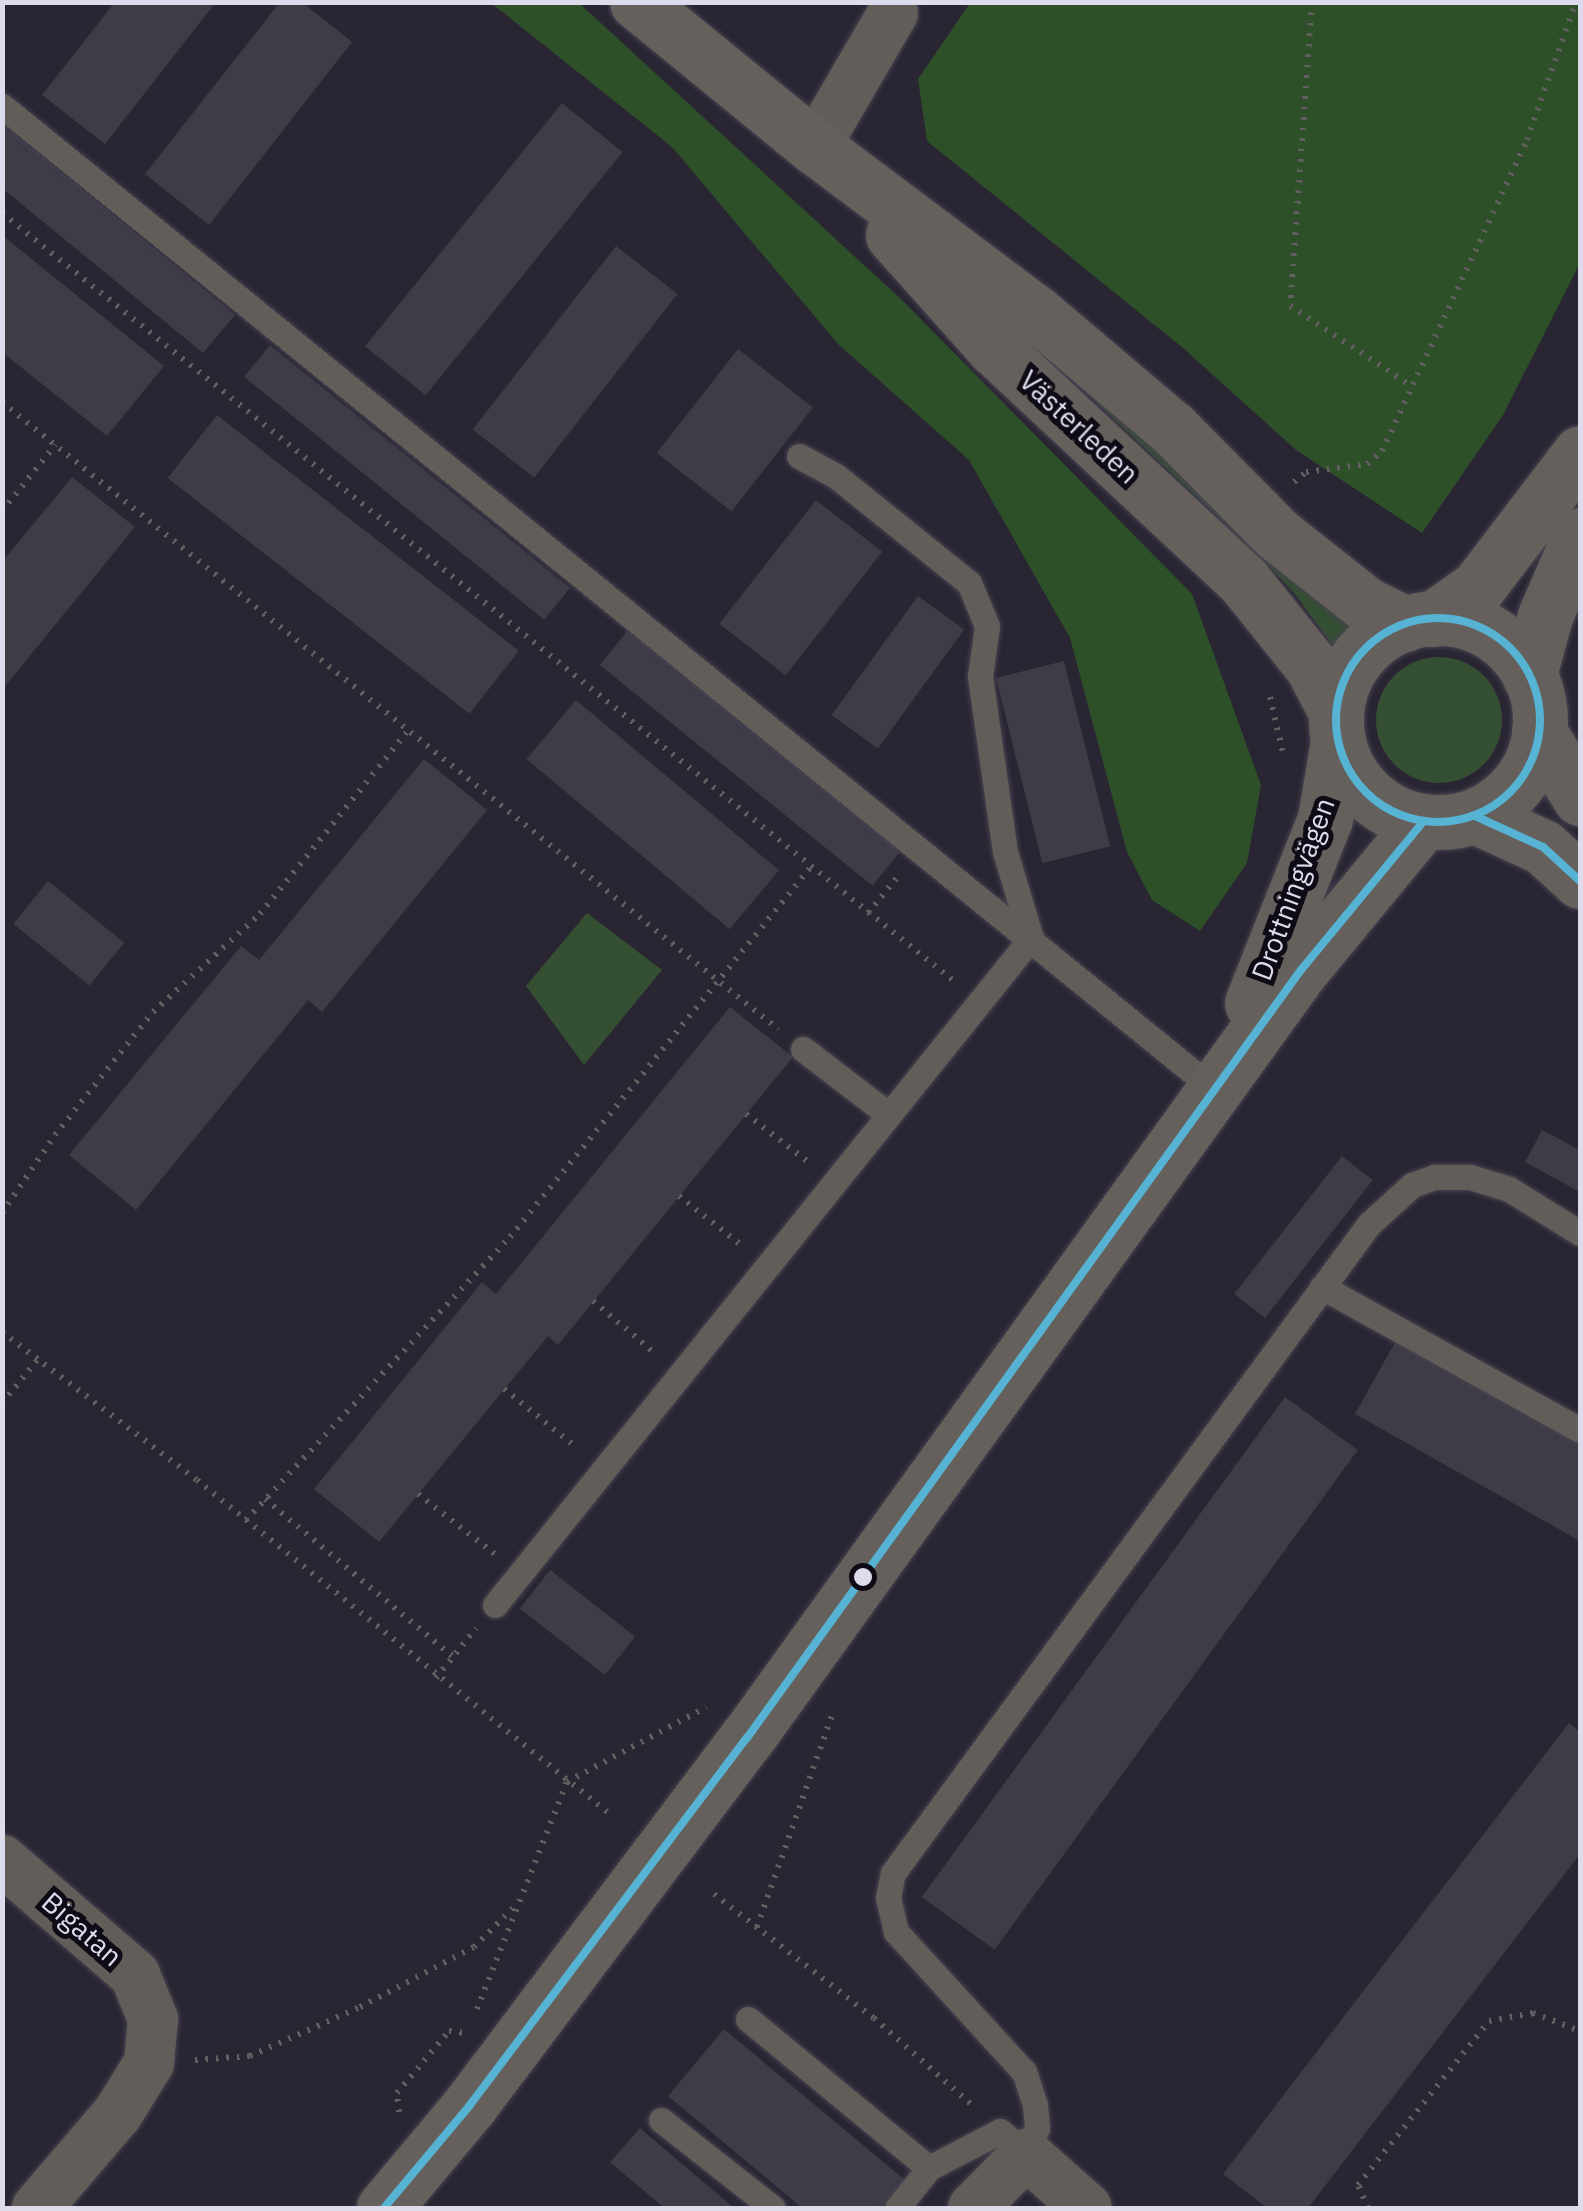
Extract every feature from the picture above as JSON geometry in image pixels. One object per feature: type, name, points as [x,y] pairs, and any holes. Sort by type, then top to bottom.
[{"type":"main road","name":"Västerleden","points":[[637,2],[815,147],[1035,312],[1172,428],[1277,534],[1367,605],[1420,621]]},
{"type":"main road","name":"Västerleden","points":[[815,147],[994,348],[1243,580],[1312,666],[1337,726]]},
{"type":"main road","points":[[1580,453],[1478,587],[1420,621],[1385,633],[1358,656],[1348,671],[1337,726],[1347,768],[1382,806],[1450,818],[1543,847],[1580,881]]},
{"type":"main road","points":[[1530,675],[1545,616],[1580,536]]},
{"type":"main road","points":[[1420,621],[1469,623],[1496,638],[1530,675],[1540,712],[1540,732],[1521,780],[1492,807],[1450,818]]},
{"type":"main road","name":"Drottningvägen","points":[[1215,1090],[1325,819],[1337,726]]},
{"type":"main road","points":[[1540,732],[1580,798]]},
{"type":"main road","name":"Drottningvägen","points":[[384,2208],[470,2104],[747,1738],[1301,970],[1450,818]]},
{"type":"street","points":[[815,147],[893,13]]},
{"type":"street","name":"Bigatan","points":[[2,1860],[135,1975],[154,2019],[148,2063],[118,2113],[37,2208]]},
{"type":"street","points":[[972,2208],[1013,2142],[1088,2208]]},
{"type":"lane","points":[[2,106],[1215,1090]]},
{"type":"lane","points":[[799,456],[836,476],[969,583],[988,626],[980,676],[1005,852],[1031,938]]},
{"type":"lane","points":[[495,1605],[1031,938]]},
{"type":"lane","points":[[802,1048],[889,1115]]},
{"type":"lane","points":[[898,2208],[929,2168],[1013,2142],[1037,2128],[1024,2072],[896,1932],[888,1898],[893,1873],[1369,1224],[1412,1185],[1434,1177],[1470,1177],[1509,1189],[1580,1233]]},
{"type":"lane","points":[[1322,1288],[1580,1430]]},
{"type":"lane","points":[[748,2019],[929,2168]]},
{"type":"lane","points":[[661,2120],[773,2208]]},
{"type":"path","points":[[1312,2],[1290,306],[1412,386]]},
{"type":"path","points":[[1290,486],[1306,472],[1367,464],[1382,451],[1527,140],[1576,2]]},
{"type":"path","points":[[2,214],[979,1002]]},
{"type":"path","points":[[2,402],[406,733],[802,1048]]},
{"type":"path","points":[[2,510],[55,445]]},
{"type":"path","points":[[1268,687],[1284,769]]},
{"type":"path","points":[[2,1213],[55,1135],[154,1012],[260,914],[406,733]]},
{"type":"path","points":[[868,912],[920,849]]},
{"type":"path","points":[[246,1520],[510,1237],[812,866]]},
{"type":"path","points":[[746,1114],[834,1182]]},
{"type":"path","points":[[679,1196],[768,1266]]},
{"type":"path","points":[[593,1301],[680,1374]]},
{"type":"path","points":[[2,1332],[246,1520],[436,1678],[611,1815]]},
{"type":"path","points":[[2,1403],[39,1358]]},
{"type":"path","points":[[504,1389],[604,1470]]},
{"type":"path","points":[[418,1494],[520,1574]]},
{"type":"path","points":[[265,1499],[453,1657]]},
{"type":"path","points":[[436,1678],[495,1605]]},
{"type":"path","points":[[757,1927],[834,1709]]},
{"type":"path","points":[[714,1894],[874,2018],[1013,2142]]},
{"type":"path","points":[[148,2063],[250,2056],[360,2007],[474,1948],[520,1902]]},
{"type":"path","points":[[1368,2208],[1358,2185],[1489,2021],[1533,2013],[1580,2031]]},
{"type":"green space","points":[[491,3],[579,3],[902,300],[1192,594],[1261,785],[1247,863],[1200,931],[1152,900],[1127,852],[1070,638],[969,460],[838,344],[672,147]]},
{"type":"green space","points":[[970,3],[1580,3],[1580,263],[1503,415],[1422,533],[1296,450],[1183,348],[927,141],[918,79]]},
{"type":"green space","points":[[1043,352],[1366,615],[1335,649],[1295,594],[1259,556]]},
{"type":"green space","points":[[1439,657],[1463,662],[1484,675],[1497,696],[1502,720],[1497,744],[1484,765],[1463,778],[1439,783],[1415,778],[1394,765],[1381,744],[1376,720],[1381,696],[1394,675],[1415,662]]},
{"type":"green space","points":[[587,913],[662,970],[584,1065],[526,986]]},
{"type":"building","points":[[115,2],[216,2],[105,144],[42,95]]},
{"type":"building","points":[[280,2],[302,2],[352,42],[209,225],[145,174]]},
{"type":"building","points":[[562,103],[623,152],[426,395],[365,346]]},
{"type":"building","points":[[2,123],[235,315],[203,353],[2,188]]},
{"type":"building","points":[[2,235],[164,366],[107,436],[2,352]]},
{"type":"building","points":[[616,246],[677,294],[534,478],[473,430]]},
{"type":"building","points":[[270,345],[570,588],[544,620],[244,377]]},
{"type":"building","points":[[738,349],[813,407],[732,512],[657,453]]},
{"type":"building","points":[[217,415],[519,651],[470,714],[168,478]]},
{"type":"building","points":[[72,477],[135,527],[2,690],[2,562]]},
{"type":"building","points":[[816,500],[882,552],[786,675],[719,624]]},
{"type":"building","points":[[918,596],[964,630],[878,748],[832,715]]},
{"type":"building","points":[[628,630],[901,851],[872,886],[600,665]]},
{"type":"building","points":[[1064,661],[1110,846],[1042,863],[996,678]]},
{"type":"building","points":[[576,700],[779,870],[730,929],[527,759]]},
{"type":"building","points":[[424,759],[487,810],[322,1012],[308,1000],[136,1210],[69,1155],[241,946],[259,960]]},
{"type":"building","points":[[48,881],[124,943],[90,985],[13,924]]},
{"type":"building","points":[[730,1007],[793,1057],[558,1345],[548,1336],[379,1542],[314,1489],[482,1282],[496,1294]]},
{"type":"building","points":[[1542,1130],[1580,1150],[1580,1192],[1525,1162]]},
{"type":"building","points":[[1342,1156],[1373,1180],[1265,1318],[1234,1294]]},
{"type":"building","points":[[1399,1335],[1580,1437],[1580,1541],[1355,1414]]},
{"type":"building","points":[[1285,1397],[1358,1450],[995,1950],[922,1897]]},
{"type":"building","points":[[550,1570],[635,1636],[605,1675],[520,1609]]},
{"type":"building","points":[[1569,1723],[1580,1732],[1580,1854],[1308,2208],[1267,2208],[1223,2174]]},
{"type":"building","points":[[724,2029],[905,2180],[881,2208],[802,2208],[668,2096]]},
{"type":"building","points":[[640,2128],[734,2208],[664,2208],[610,2162]]},
{"type":"transit line","points":[[1438,618],[1477,626],[1510,648],[1532,681],[1540,720],[1532,759],[1510,792],[1477,814],[1438,822],[1399,814],[1366,792],[1344,759],[1336,720],[1344,681],[1366,648],[1399,626],[1438,618]]},
{"type":"transit line","points":[[1475,816],[1543,847],[1580,881]]},
{"type":"transit line","points":[[384,2208],[470,2105],[747,1738],[1301,970],[1424,821]]}]
